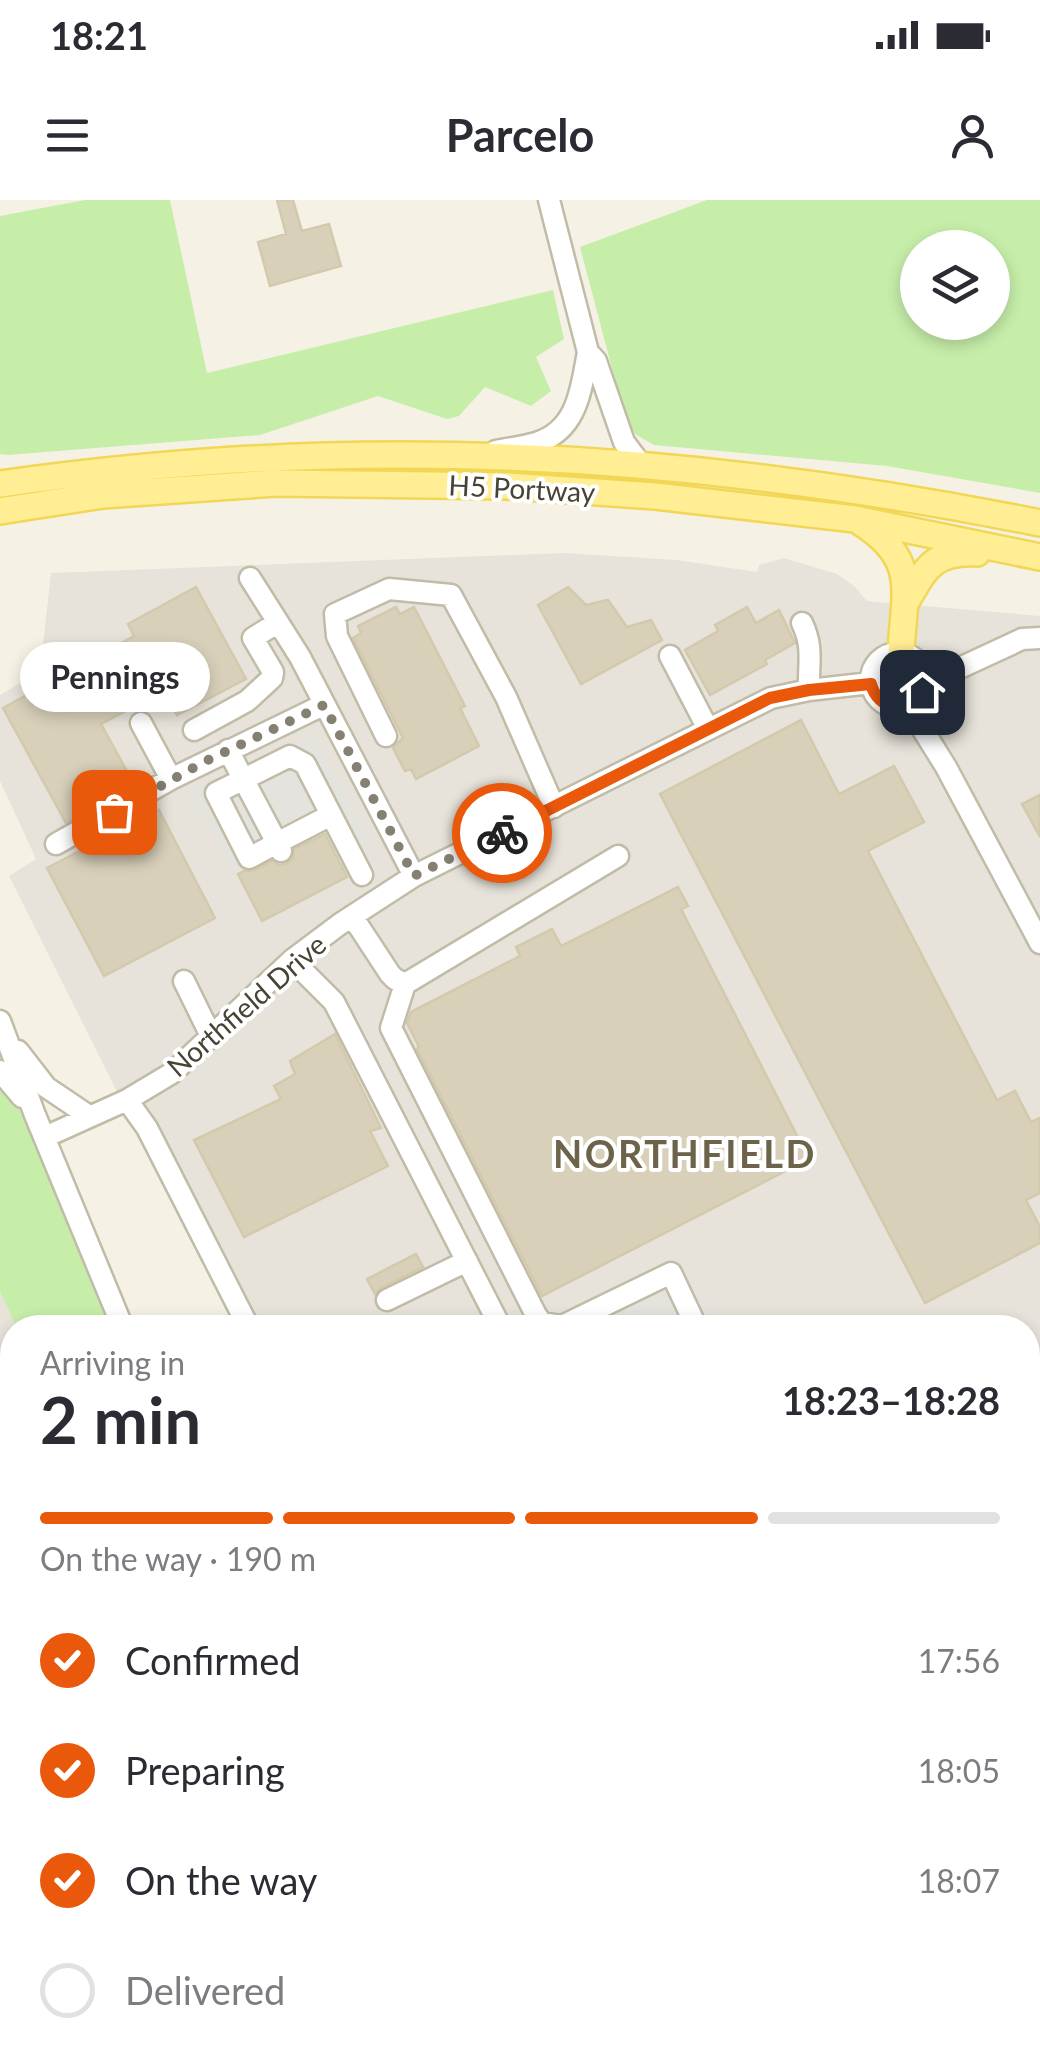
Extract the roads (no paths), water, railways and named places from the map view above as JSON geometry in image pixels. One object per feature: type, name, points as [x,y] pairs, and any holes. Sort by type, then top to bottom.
[{"type":"main road","name":"H5 Portway","points":[[0,484],[239,460],[476,456],[642,466],[829,487],[1040,523]]},
{"type":"main road","name":"H5 Portway","points":[[0,512],[104,495],[276,483],[586,490],[855,519],[1036,556]]},
{"type":"main road","points":[[855,519],[876,532],[901,564],[906,602],[900,654]]},
{"type":"main road","points":[[906,602],[919,579],[948,553],[1036,556]]},
{"type":"street","points":[[476,456],[534,444],[560,430],[577,404],[588,352],[549,200]]},
{"type":"street","points":[[588,352],[596,361],[624,442],[642,466]]},
{"type":"street","points":[[250,578],[300,657],[414,876]]},
{"type":"street","points":[[386,736],[337,636],[335,614],[388,589],[451,595],[506,697],[554,807]]},
{"type":"street","points":[[802,622],[810,642],[809,690]]},
{"type":"street","points":[[194,730],[247,701],[272,678],[273,672],[253,636],[278,624]]},
{"type":"street","points":[[925,676],[951,672],[1022,639],[1040,638]]},
{"type":"street","points":[[900,654],[916,660],[925,676],[922,692],[912,704],[894,707],[886,704],[871,684],[879,662],[885,656],[900,654]]},
{"type":"street","points":[[670,656],[708,729]]},
{"type":"street","name":"Northfield Drive","points":[[45,1137],[128,1100],[172,1073],[292,960],[414,876],[770,698],[871,684]]},
{"type":"street","points":[[912,704],[918,722],[946,766],[1040,943]]},
{"type":"street","points":[[56,844],[204,762],[324,705]]},
{"type":"street","points":[[141,723],[171,780]]},
{"type":"street","points":[[228,750],[274,850]]},
{"type":"street","points":[[274,850],[216,793],[290,756],[305,764],[362,875]]},
{"type":"street","points":[[274,850],[331,815]]},
{"type":"street","points":[[535,1315],[391,1028],[405,984],[618,856]]},
{"type":"street","points":[[352,916],[390,974],[405,984]]},
{"type":"street","points":[[292,960],[334,1002],[494,1315]]},
{"type":"street","points":[[184,981],[210,1036]]},
{"type":"street","points":[[2,1027],[119,1315]]},
{"type":"street","points":[[2,1027],[46,1087],[89,1116]]},
{"type":"street","points":[[0,1070],[35,1114]]},
{"type":"street","points":[[128,1100],[148,1128],[243,1315]]},
{"type":"street","points":[[387,1300],[467,1261]]},
{"type":"street","points":[[585,1315],[671,1273],[691,1315]]},
{"type":"place","name":"Pennings","points":[[114,812]]},
{"type":"district","name":"NORTHFIELD","points":[[685,1153]]}]
